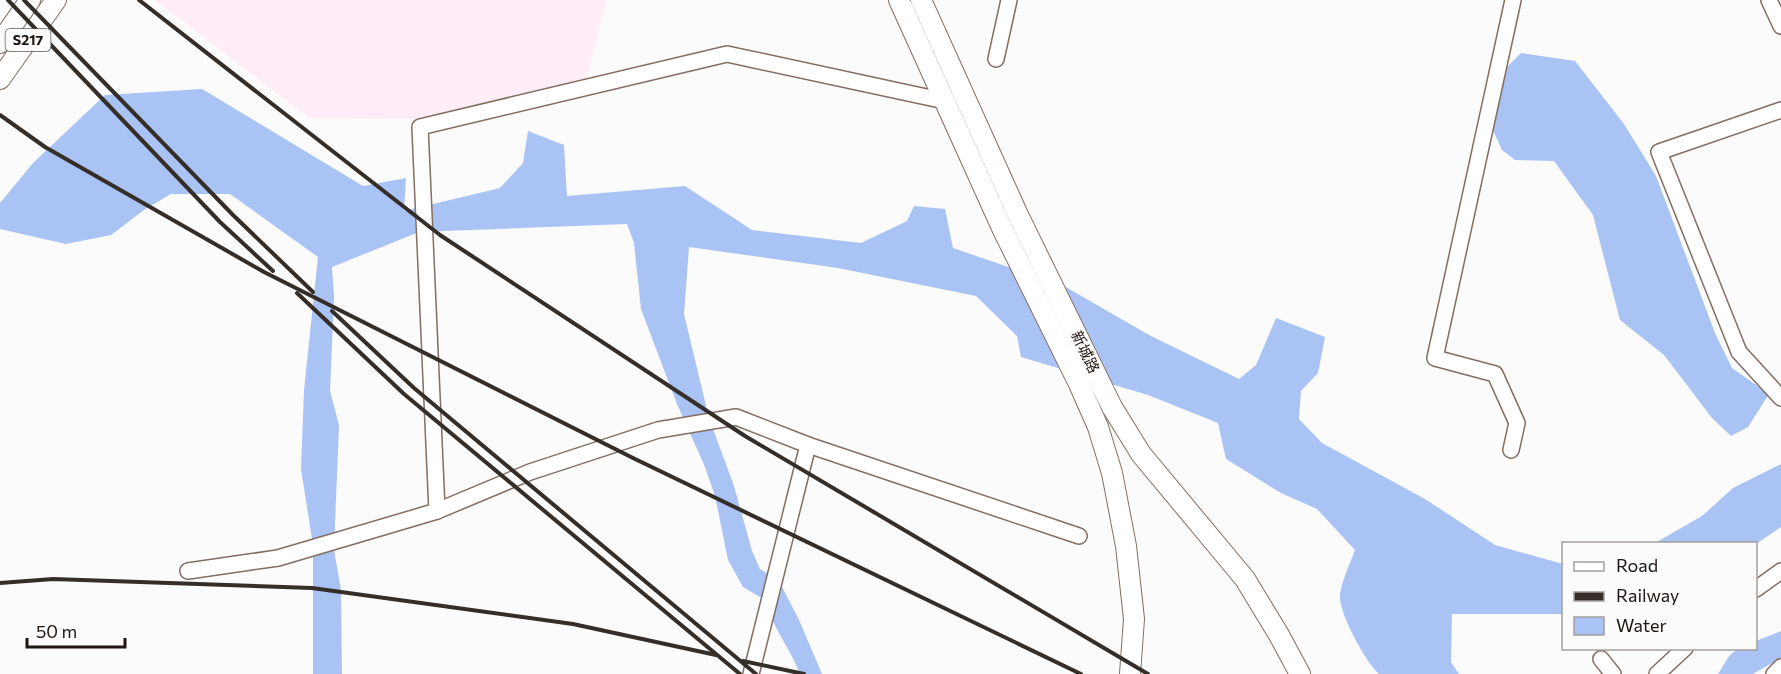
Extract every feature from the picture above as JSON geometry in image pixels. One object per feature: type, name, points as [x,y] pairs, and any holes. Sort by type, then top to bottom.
[{"type":"main road","name":"S217","points":[[0,43],[30,0]]},
{"type":"main road","name":"S217","points":[[0,79],[56,0]]},
{"type":"main road","name":"新城路","points":[[899,0],[1019,263],[1075,375],[1098,427],[1112,473],[1126,546],[1134,619],[1130,674]]},
{"type":"main road","name":"新城路","points":[[921,0],[1018,215],[1112,407],[1141,453],[1245,579],[1279,635],[1299,674]]},
{"type":"street","points":[[996,59],[1009,0]]},
{"type":"street","points":[[1511,450],[1517,423],[1496,374],[1435,358],[1513,0]]},
{"type":"street","points":[[1769,0],[1781,26]]},
{"type":"street","points":[[437,511],[420,127],[727,54],[945,101]]},
{"type":"street","points":[[1781,110],[1659,152],[1738,352],[1781,398]]},
{"type":"street","points":[[188,571],[278,558],[437,511],[530,472],[658,430],[736,417],[808,445],[1079,536]]},
{"type":"street","points":[[751,674],[808,445]]},
{"type":"street","points":[[1757,588],[1781,571]]},
{"type":"street","points":[[1657,674],[1683,650]]},
{"type":"street","points":[[1601,659],[1612,674]]},
{"type":"street","points":[[1774,674],[1781,667]]},
{"type":"shaded area","points":[[155,0],[606,0],[586,80],[412,119],[309,118]]},
{"type":"water","points":[[1521,53],[1575,61],[1624,124],[1656,176],[1715,333],[1732,368],[1769,394],[1748,427],[1731,436],[1712,418],[1664,355],[1620,320],[1593,215],[1554,161],[1515,160],[1502,150],[1486,115],[1503,86],[1502,72]]},
{"type":"water","points":[[202,89],[363,186],[406,178],[404,211],[500,188],[523,163],[528,131],[564,145],[567,196],[685,186],[752,230],[861,243],[907,221],[914,206],[945,209],[953,248],[1064,286],[1149,335],[1239,379],[1256,365],[1276,318],[1325,337],[1318,373],[1301,391],[1299,419],[1322,443],[1425,499],[1495,545],[1562,564],[1562,614],[1452,614],[1451,662],[1459,674],[1379,674],[1354,637],[1341,603],[1342,584],[1355,550],[1317,509],[1281,493],[1226,459],[1218,423],[1148,395],[1021,357],[1017,336],[976,296],[838,268],[689,247],[684,314],[709,418],[734,486],[752,551],[760,569],[779,581],[822,674],[800,674],[765,600],[743,587],[728,560],[715,496],[705,467],[677,404],[641,309],[634,243],[627,224],[419,232],[332,267],[334,296],[330,391],[339,425],[334,550],[341,590],[342,674],[313,674],[313,545],[301,469],[304,390],[318,257],[230,194],[171,194],[144,210],[111,235],[66,244],[0,229],[0,203],[33,163],[105,95]]},
{"type":"water","points":[[1781,464],[1781,527],[1757,543],[1657,542],[1702,516],[1733,488]]},
{"type":"water","points":[[1781,631],[1781,658],[1753,674],[1718,674],[1732,653],[1738,650],[1757,650],[1757,641]]},
{"type":"railway","points":[[8,0],[220,222],[273,271]]},
{"type":"railway","points":[[24,0],[233,215],[313,292]]},
{"type":"railway","points":[[139,0],[440,235],[745,436],[1148,674]]},
{"type":"railway","points":[[0,115],[45,147],[264,272],[633,458],[1081,674]]},
{"type":"railway","points":[[297,293],[404,394],[740,674]]},
{"type":"railway","points":[[332,311],[414,388],[756,674]]},
{"type":"railway","points":[[0,583],[53,579],[312,588],[573,624],[716,655]]},
{"type":"railway","points":[[743,661],[804,674]]}]
